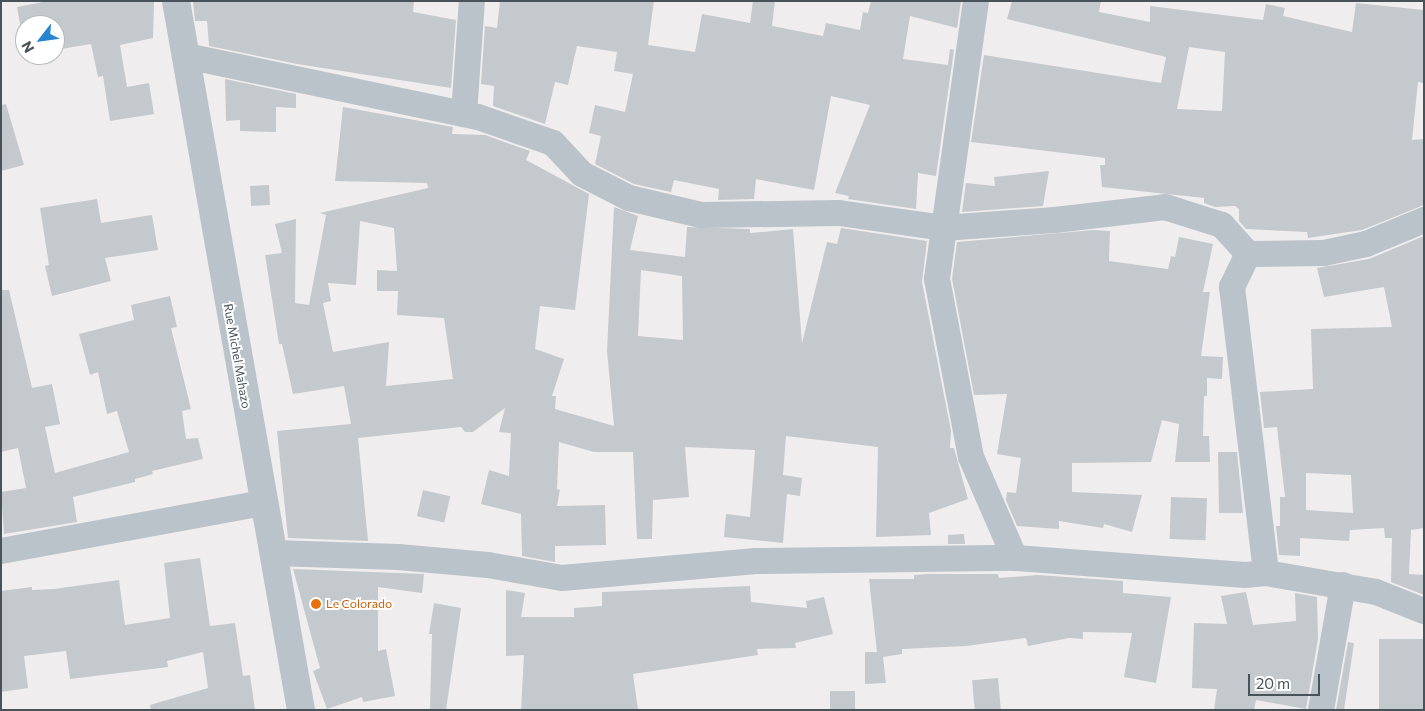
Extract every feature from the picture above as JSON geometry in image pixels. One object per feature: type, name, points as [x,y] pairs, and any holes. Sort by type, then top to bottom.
[{"type":"street","name":"Rue Michel Mahazo","points":[[176,1],[301,710]]},
{"type":"street","points":[[464,114],[472,1]]},
{"type":"street","points":[[976,1],[937,279],[971,457],[1016,558]]},
{"type":"street","points":[[186,56],[464,114],[552,143],[582,174],[629,198],[701,216],[839,213],[943,228],[1165,207],[1222,225],[1248,254],[1324,253],[1366,244],[1424,220]]},
{"type":"street","points":[[1248,254],[1232,287],[1266,573]]},
{"type":"street","points":[[1,551],[263,502]]},
{"type":"street","points":[[274,552],[398,557],[488,565],[562,578],[756,561],[1016,558],[1245,576],[1266,573],[1376,592],[1424,611]]},
{"type":"street","points":[[1321,710],[1343,585]]},
{"type":"building","points":[[48,1],[154,1],[153,38],[120,45],[127,87],[149,83],[154,114],[110,121],[103,76],[98,77],[91,44],[65,48],[65,15],[18,15],[17,7]]},
{"type":"building","points":[[193,1],[414,1],[413,12],[456,20],[451,88],[297,64],[209,46],[207,21],[195,21]]},
{"type":"building","points":[[500,1],[654,1],[648,45],[695,52],[702,14],[750,23],[753,1],[775,1],[772,26],[823,36],[826,23],[860,30],[863,12],[868,13],[871,1],[961,1],[957,28],[910,16],[903,59],[948,65],[950,49],[954,50],[936,176],[918,173],[916,209],[848,199],[849,196],[835,193],[870,105],[831,96],[814,190],[756,179],[754,199],[718,200],[719,189],[674,180],[671,192],[634,184],[595,164],[601,136],[589,133],[595,105],[625,112],[633,74],[614,71],[617,52],[577,46],[568,85],[555,82],[545,124],[493,106],[494,86],[481,84],[485,26],[497,28]]},
{"type":"building","points":[[1012,1],[1101,1],[1099,12],[1150,22],[1150,6],[1263,20],[1266,4],[1285,8],[1283,16],[1352,32],[1356,3],[1424,10],[1424,83],[1418,82],[1412,140],[1424,139],[1424,205],[1362,230],[1308,238],[1307,232],[1246,229],[1239,221],[1239,209],[1235,206],[1215,207],[1204,203],[1204,198],[1102,187],[1100,165],[1105,165],[1105,158],[971,142],[984,55],[1161,83],[1166,57],[1007,19]],"holes":[[[1189,47],[1225,52],[1222,111],[1177,109]]]},
{"type":"building","points":[[225,79],[296,94],[296,108],[276,107],[276,132],[240,131],[240,120],[226,121]]},
{"type":"building","points":[[6,104],[24,165],[1,171],[1,105]]},
{"type":"building","points":[[343,107],[453,127],[452,134],[485,135],[530,151],[526,160],[589,194],[575,310],[540,306],[535,349],[564,359],[552,396],[556,396],[555,409],[614,426],[607,351],[614,207],[638,216],[630,250],[685,257],[687,227],[750,229],[750,233],[793,229],[802,343],[827,242],[837,244],[841,228],[927,241],[922,282],[951,431],[950,448],[954,448],[968,499],[929,513],[931,535],[876,537],[878,447],[786,436],[783,475],[802,478],[800,496],[787,494],[783,543],[724,537],[726,514],[750,517],[755,450],[685,447],[689,497],[653,500],[652,539],[637,539],[633,452],[594,452],[559,442],[557,489],[560,490],[557,506],[605,505],[606,545],[555,546],[555,562],[522,556],[521,514],[481,504],[489,470],[509,476],[511,433],[499,432],[505,408],[473,432],[465,432],[461,427],[358,438],[368,541],[288,538],[277,431],[351,424],[344,386],[293,394],[282,344],[279,344],[265,255],[282,253],[275,224],[296,219],[295,303],[309,305],[326,215],[320,213],[428,188],[427,183],[335,181]],"holes":[[[360,221],[394,228],[397,271],[377,270],[377,291],[398,291],[397,315],[444,318],[453,379],[386,386],[389,342],[333,352],[323,303],[331,301],[328,283],[356,285]],[[641,270],[682,276],[683,340],[638,336]]]},
{"type":"building","points":[[1049,171],[1043,206],[962,212],[966,183],[995,186],[994,177]]},
{"type":"building","points":[[269,185],[270,205],[251,206],[250,186]]},
{"type":"building","points":[[97,199],[101,223],[152,215],[158,250],[105,258],[111,281],[52,296],[45,266],[49,265],[40,208]]},
{"type":"building","points":[[1094,230],[1110,231],[1109,261],[1168,269],[1171,256],[1175,257],[1179,237],[1213,244],[1203,292],[1210,292],[1201,356],[1223,357],[1222,379],[1207,378],[1207,396],[1204,396],[1203,436],[1209,436],[1210,462],[1175,462],[1179,424],[1162,420],[1151,462],[1072,463],[1072,492],[1142,495],[1132,532],[1104,524],[1103,528],[1059,521],[1059,529],[1017,526],[1006,500],[1007,492],[1016,493],[1021,458],[997,454],[1007,394],[974,395],[952,279],[957,242]]},
{"type":"building","points":[[1424,236],[1424,528],[1411,530],[1409,574],[1424,575],[1424,595],[1391,582],[1392,538],[1385,538],[1384,528],[1350,530],[1349,541],[1300,538],[1300,556],[1279,555],[1276,526],[1280,526],[1280,497],[1285,497],[1277,427],[1264,428],[1260,392],[1313,389],[1311,329],[1392,327],[1384,287],[1324,297],[1317,268],[1369,259]],"holes":[[[1306,473],[1351,475],[1353,513],[1306,510]]]},
{"type":"building","points":[[1,290],[9,290],[32,388],[52,384],[60,424],[45,427],[55,473],[129,452],[117,411],[107,414],[98,372],[90,375],[79,334],[134,320],[131,305],[170,296],[177,327],[171,328],[191,409],[182,411],[186,439],[198,438],[203,459],[152,471],[153,474],[135,479],[135,482],[73,497],[77,522],[4,534],[1,492],[26,488],[18,448],[1,452]]},
{"type":"building","points":[[1218,452],[1237,452],[1243,513],[1219,513]]},
{"type":"building","points":[[423,490],[450,496],[444,523],[417,516]]},
{"type":"building","points":[[1171,497],[1207,498],[1206,540],[1170,539]]},
{"type":"building","points":[[964,534],[965,544],[948,544],[948,535]]},
{"type":"building","points":[[200,558],[210,626],[235,623],[243,676],[250,675],[255,710],[151,710],[150,705],[208,688],[203,652],[167,661],[168,667],[70,679],[66,651],[24,656],[28,688],[1,692],[1,591],[32,587],[32,590],[54,589],[119,580],[125,625],[170,618],[164,563]]},
{"type":"building","points":[[293,569],[424,574],[422,593],[378,587],[378,651],[386,649],[395,696],[363,702],[362,697],[327,709],[313,671],[320,668]]},
{"type":"building","points":[[998,574],[999,578],[1038,575],[1123,581],[1123,593],[1171,597],[1156,683],[1124,677],[1132,633],[1083,632],[1083,639],[1069,638],[1028,646],[1026,638],[966,646],[902,649],[902,654],[883,657],[886,683],[865,684],[865,652],[877,652],[869,579],[914,579],[914,575]]},
{"type":"building","points":[[750,586],[751,602],[807,608],[806,601],[824,597],[833,634],[795,643],[796,648],[757,649],[758,655],[633,674],[638,710],[521,710],[524,655],[506,656],[506,590],[525,593],[521,617],[574,617],[574,608],[602,606],[602,592]]},
{"type":"building","points":[[1246,592],[1253,625],[1296,621],[1295,593],[1317,597],[1318,639],[1306,709],[1256,700],[1254,710],[1214,710],[1217,689],[1192,688],[1194,623],[1227,624],[1221,596]]},
{"type":"building","points":[[434,603],[461,608],[446,710],[430,710],[432,634],[429,634]]},
{"type":"building","points":[[1379,639],[1423,639],[1423,710],[1379,710]]},
{"type":"building","points":[[1348,642],[1354,643],[1344,710],[1336,710]]},
{"type":"building","points":[[998,678],[1001,710],[975,710],[972,680]]},
{"type":"building","points":[[830,691],[855,691],[855,710],[830,710]]},
{"type":"place","name":"Le Colorado","points":[[316,604]]}]
